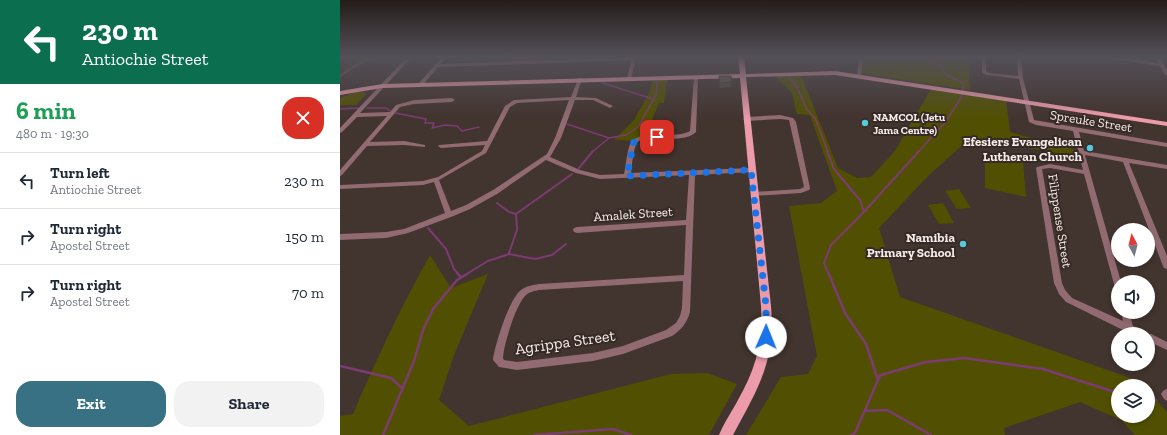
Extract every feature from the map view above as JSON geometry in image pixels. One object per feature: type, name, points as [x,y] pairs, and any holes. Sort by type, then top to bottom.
[{"type":"main road","points":[[340,93],[367,87],[382,86],[645,77]]},
{"type":"main road","points":[[629,78],[674,77]]},
{"type":"main road","points":[[726,435],[752,385],[766,343],[766,306],[751,170],[743,77]]},
{"type":"main road","points":[[880,77],[970,92],[1167,120]]},
{"type":"main road","points":[[1027,100],[1167,124]]},
{"type":"street","points":[[341,130],[390,77]]},
{"type":"street","points":[[420,85],[427,77]]},
{"type":"street","points":[[627,176],[633,144],[637,140],[644,138],[685,136],[691,133],[694,128],[693,77]]},
{"type":"street","points":[[1015,77],[1021,78],[1027,100]]},
{"type":"street","points":[[340,237],[397,233],[449,215],[484,199],[546,158],[555,145],[579,80]]},
{"type":"street","points":[[340,187],[436,180],[484,152],[508,106],[513,102],[524,100],[573,98],[594,99],[610,106]]},
{"type":"street","points":[[340,174],[398,106],[409,102],[452,100]]},
{"type":"street","name":"Spreuke Street","points":[[1027,100],[1032,121],[1165,144]]},
{"type":"street","points":[[355,115],[390,114]]},
{"type":"street","points":[[746,119],[780,117],[791,119],[793,122],[807,185],[807,188],[801,191],[754,194]]},
{"type":"street","points":[[1075,129],[1083,153],[1116,275]]},
{"type":"street","points":[[365,144],[404,143],[423,146]]},
{"type":"street","points":[[441,146],[489,143]]},
{"type":"street","points":[[1165,144],[1167,151]]},
{"type":"street","points":[[1083,153],[1167,167]]},
{"type":"street","points":[[546,158],[578,172],[594,177],[751,170]]},
{"type":"street","points":[[1126,160],[1167,266]]},
{"type":"street","name":"Filippense Street","points":[[1088,173],[1050,166],[1039,168],[1058,283],[1062,292],[1069,300],[1126,327]]},
{"type":"street","name":"Agrippa Street","points":[[687,278],[539,287],[528,290],[521,295],[517,302],[499,348],[498,360],[502,364],[517,366],[593,357],[623,350],[669,333],[681,324],[685,317],[690,222],[692,173]]},
{"type":"street","points":[[436,180],[449,215]]},
{"type":"street","name":"Amalek Street","points":[[577,230],[690,222]]},
{"type":"street","points":[[1155,340],[1167,346]]},
{"type":"shaded area","points":[[776,77],[802,77],[838,168],[857,178],[871,177],[895,151],[932,87],[1006,99],[1010,132],[1076,150],[1077,156],[1028,148],[1028,143],[969,139],[927,177],[879,228],[900,297],[1133,379],[1111,379],[1111,416],[1080,402],[1004,428],[1005,435],[746,435],[781,377],[808,374],[817,356],[789,206],[821,203],[837,191],[810,115],[797,114],[792,93]]},
{"type":"shaded area","points":[[887,77],[969,77],[970,90]]},
{"type":"shaded area","points":[[653,80],[667,80],[664,103],[659,103],[643,141],[614,140],[634,120],[649,93]]},
{"type":"shaded area","points":[[356,92],[364,92],[366,94],[356,105],[340,105],[340,98]]},
{"type":"shaded area","points":[[985,154],[1023,162],[1026,197],[985,188]]},
{"type":"shaded area","points":[[959,189],[971,208],[957,209],[945,191]]},
{"type":"shaded area","points":[[943,203],[954,223],[939,224],[928,205]]},
{"type":"shaded area","points":[[430,255],[451,288],[488,274],[454,355],[439,400],[469,426],[671,374],[707,373],[737,384],[709,435],[340,435],[340,416],[353,414],[389,334]]},
{"type":"shaded area","points":[[1155,399],[1167,412],[1167,435],[1135,435],[1124,423],[1155,423]]},
{"type":"building","points":[[719,77],[731,77],[732,80],[730,82],[720,83]]},
{"type":"waterway","points":[[789,77],[798,89],[807,110],[815,118],[828,152]]},
{"type":"waterway","points":[[918,152],[945,123],[962,96],[963,83],[952,77]]},
{"type":"waterway","points":[[609,138],[626,135],[638,127],[656,95],[657,82]]},
{"type":"waterway","points":[[603,83],[653,99]]},
{"type":"waterway","points":[[340,109],[359,108]]},
{"type":"waterway","points":[[367,108],[386,108],[390,111]]},
{"type":"waterway","points":[[395,113],[426,119],[425,123],[434,123],[432,128],[445,125],[457,126],[462,131],[479,127]]},
{"type":"waterway","points":[[567,124],[609,138]]},
{"type":"waterway","points":[[593,152],[609,138]]},
{"type":"waterway","points":[[827,151],[834,169],[860,200],[864,212]]},
{"type":"waterway","points":[[864,212],[919,151]]},
{"type":"waterway","points":[[579,168],[593,152]]},
{"type":"waterway","points":[[516,214],[572,174]]},
{"type":"waterway","points":[[497,203],[509,212],[516,214]]},
{"type":"waterway","points":[[829,275],[824,263],[831,245],[864,212]]},
{"type":"waterway","points":[[509,253],[517,230],[516,214]]},
{"type":"waterway","points":[[428,228],[446,249],[454,269],[459,275]]},
{"type":"waterway","points":[[465,275],[488,261],[509,254],[535,259],[552,255],[566,244]]},
{"type":"waterway","points":[[402,389],[414,361],[423,330],[433,309],[457,280],[467,274]]},
{"type":"waterway","points":[[829,274],[845,313],[866,344],[878,380]]},
{"type":"waterway","points":[[878,380],[881,375],[926,362],[964,358],[1043,369],[1111,391]]},
{"type":"waterway","points":[[340,366],[391,378],[402,389]]},
{"type":"waterway","points":[[851,435],[855,433],[878,380]]},
{"type":"waterway","points":[[383,435],[402,389]]},
{"type":"waterway","points":[[865,411],[887,410],[931,435]]},
{"type":"waterway","points":[[534,435],[613,429],[631,435]]},
{"type":"place","name":"NAMCOL (Jetu Jama Centre)","points":[[865,123]]},
{"type":"place","name":"Efesiers Evangelican Lutheran Church","points":[[1090,148]]},
{"type":"place","name":"Namibia Primary School","points":[[963,244]]},
{"type":"route","points":[[657,137],[640,138],[634,141],[627,176],[751,170],[766,306],[766,337]]}]
